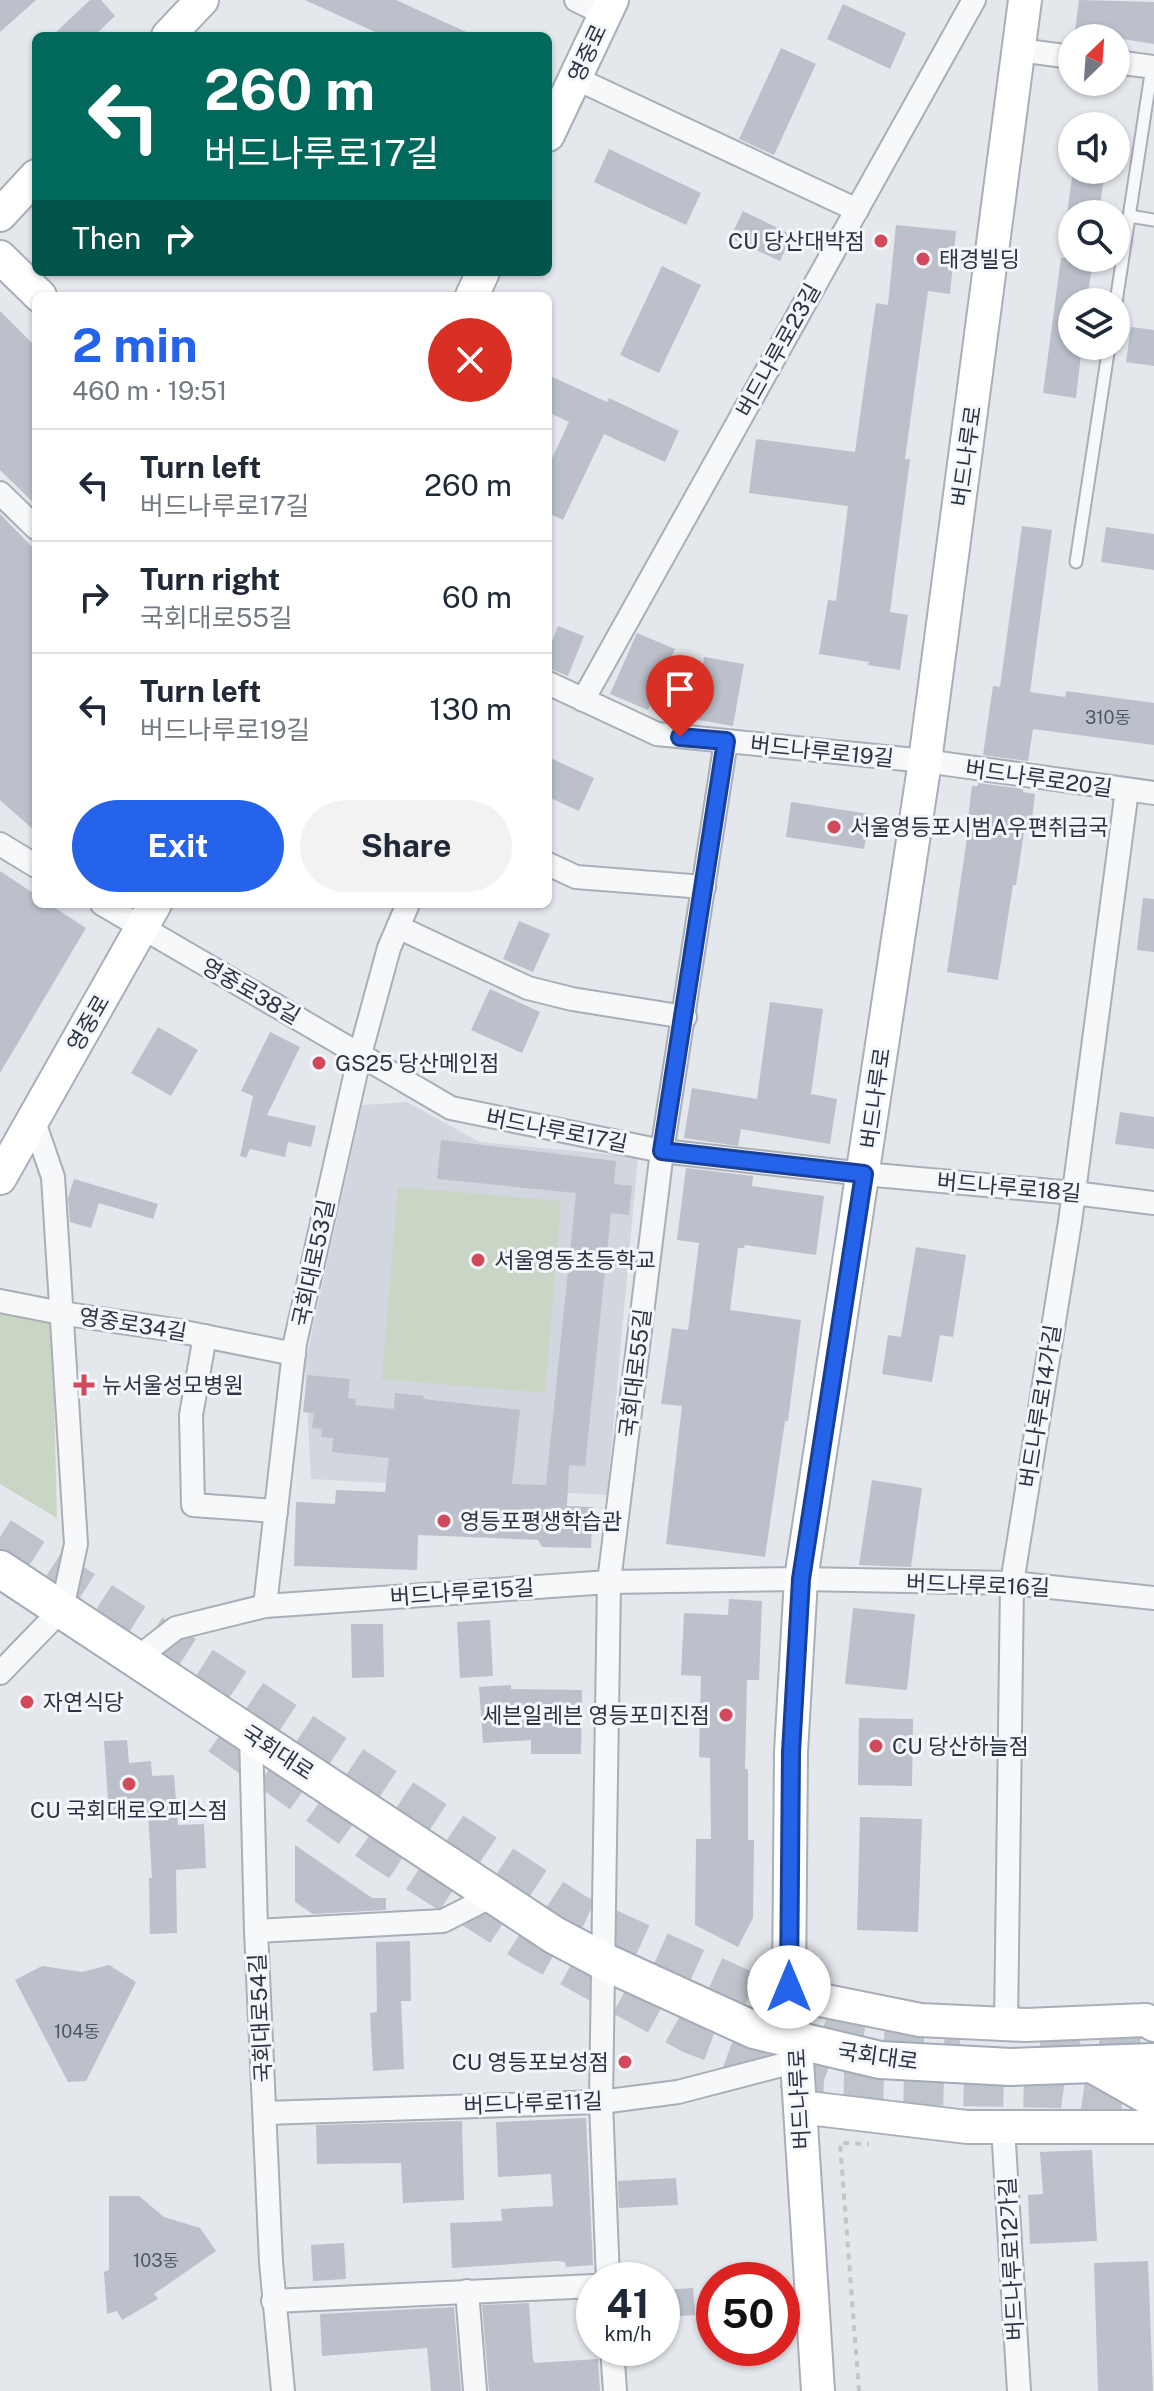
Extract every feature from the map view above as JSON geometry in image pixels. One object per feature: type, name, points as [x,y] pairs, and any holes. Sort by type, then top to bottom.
[{"type":"main road","points":[[172,32],[202,0]]},
{"type":"main road","name":"버드나루로","points":[[818,2391],[791,1994],[791,1752],[801,1579],[925,761],[1025,0]]},
{"type":"main road","name":"영중로","points":[[552,127],[608,7]]},
{"type":"main road","points":[[0,215],[32,180]]},
{"type":"main road","points":[[0,257],[36,292]]},
{"type":"main road","name":"영중로","points":[[0,1178],[148,916]]},
{"type":"main road","name":"국회대로","points":[[0,1569],[554,1935],[797,2051],[880,2060],[1011,2067],[1154,2062]]},
{"type":"main road","points":[[791,1994],[920,2020],[1006,2025],[1152,2024],[1144,2043],[1094,2065],[1154,2121]]},
{"type":"main road","points":[[800,2107],[967,2127],[1154,2121]]},
{"type":"street","name":"영중로","points":[[576,0],[608,7]]},
{"type":"street","name":"버드나루로23길","points":[[583,700],[974,0]]},
{"type":"street","points":[[1019,50],[1058,55]]},
{"type":"street","points":[[1130,64],[1153,67]]},
{"type":"street","points":[[575,78],[857,210]]},
{"type":"street","points":[[0,493],[32,524]]},
{"type":"street","name":"버드나루로19길","points":[[552,685],[657,734],[925,761]]},
{"type":"street","name":"국회대로55길","points":[[607,2262],[601,2102],[609,1582],[662,1151],[726,741]]},
{"type":"street","name":"버드나루로20길","points":[[925,761],[1154,793]]},
{"type":"street","name":"버드나루로14가길","points":[[1006,2025],[1012,1583],[1074,1193],[1127,790]]},
{"type":"street","points":[[0,844],[32,864]]},
{"type":"street","points":[[552,866],[576,877],[704,887]]},
{"type":"street","points":[[117,908],[148,916]]},
{"type":"street","name":"국회대로53길","points":[[265,1606],[294,1354],[360,1054],[389,948],[406,908]]},
{"type":"street","name":"영중로38길","points":[[148,916],[360,1054]]},
{"type":"street","points":[[398,927],[528,988],[572,999],[685,1017]]},
{"type":"street","name":"버드나루로17길","points":[[360,1054],[451,1108],[662,1151],[864,1174]]},
{"type":"street","points":[[33,1119],[53,1177],[61,1313]]},
{"type":"street","name":"버드나루로18길","points":[[864,1174],[1154,1203]]},
{"type":"street","name":"영중로34길","points":[[0,1301],[294,1354]]},
{"type":"street","name":"영중로34길","points":[[61,1313],[76,1544],[62,1609]]},
{"type":"street","name":"영중로34길","points":[[205,1336],[191,1415],[193,1505],[276,1511]]},
{"type":"street","name":"버드나루로15길","points":[[136,1659],[176,1628],[265,1606],[609,1582],[801,1579]]},
{"type":"street","name":"버드나루로16길","points":[[801,1579],[1012,1583],[1154,1598]]},
{"type":"street","points":[[0,1673],[62,1609]]},
{"type":"street","name":"국회대로54길","points":[[251,1735],[256,1931],[273,2301],[283,2391]]},
{"type":"street","points":[[256,1931],[443,1921],[494,1895]]},
{"type":"street","name":"버드나루로11길","points":[[265,2113],[601,2102],[678,2092],[797,2051]]},
{"type":"street","name":"버드나루로12가길","points":[[1003,2127],[1019,2391]]},
{"type":"street","points":[[273,2301],[576,2287]]},
{"type":"street","points":[[467,2291],[475,2391]]},
{"type":"street","points":[[613,2366],[615,2391]]},
{"type":"lane","points":[[1130,210],[1153,67]]},
{"type":"lane","points":[[1130,216],[1154,220]]},
{"type":"lane","points":[[1076,562],[1107,360]]},
{"type":"path","points":[[840,2143],[859,2391]]},
{"type":"shaded area","name":"서울영동초등학교","points":[[407,1102],[479,1142],[638,1157],[607,1495],[311,1479],[305,1364],[362,1105]]},
{"type":"green space","points":[[398,1187],[561,1201],[545,1393],[382,1379]]},
{"type":"green space","points":[[0,1310],[52,1321],[57,1518],[0,1484]]},
{"type":"building","points":[[0,0],[36,0],[0,32]]},
{"type":"building","points":[[90,0],[101,0],[115,16],[98,32],[56,32]]},
{"type":"building","points":[[305,0],[396,0],[466,32],[375,32]]},
{"type":"building","points":[[1079,0],[1154,2],[1154,44],[1130,40],[1130,24],[1076,24]]},
{"type":"building","points":[[843,4],[906,33],[890,69],[827,39]]},
{"type":"building","points":[[781,48],[816,64],[774,155],[739,139]]},
{"type":"building","points":[[609,149],[701,193],[686,225],[594,182]]},
{"type":"building","points":[[1071,184],[1103,184],[1101,200],[1069,200]]},
{"type":"building","points":[[743,211],[792,235],[780,261],[730,238]]},
{"type":"building","points":[[896,225],[956,231],[950,294],[928,291],[905,459],[910,459],[890,612],[908,615],[900,670],[819,654],[828,600],[836,601],[848,506],[749,493],[756,439],[855,452],[876,303],[888,305]]},
{"type":"building","points":[[662,266],[701,285],[659,373],[620,355]]},
{"type":"building","points":[[1059,272],[1091,272],[1089,288],[1058,288],[1058,360],[1080,360],[1076,398],[1043,393]]},
{"type":"building","points":[[0,311],[32,343],[32,501],[0,470]]},
{"type":"building","points":[[1131,327],[1154,330],[1154,366],[1126,362],[1130,360]]},
{"type":"building","points":[[552,377],[607,402],[609,398],[679,431],[665,462],[604,434],[563,520],[552,515],[552,458],[569,422],[552,414]]},
{"type":"building","points":[[0,514],[32,547],[32,828],[0,800]]},
{"type":"building","points":[[1022,526],[1052,530],[1030,692],[1065,697],[1066,691],[1154,703],[1154,745],[1033,729],[1028,761],[983,755],[993,686],[1000,687]]},
{"type":"building","points":[[1106,527],[1154,534],[1154,570],[1101,562]]},
{"type":"building","points":[[558,626],[584,636],[568,676],[552,670],[552,642]]},
{"type":"building","points":[[637,633],[675,649],[648,710],[610,694]]},
{"type":"building","points":[[704,657],[744,664],[733,726],[694,719]]},
{"type":"building","points":[[552,759],[594,778],[579,811],[552,799]]},
{"type":"building","points":[[978,783],[1023,789],[1023,792],[1035,794],[1031,826],[1025,825],[1016,885],[1013,885],[998,980],[947,972],[972,786],[978,786]]},
{"type":"building","points":[[791,802],[870,814],[864,849],[786,837]]},
{"type":"building","points":[[0,871],[32,892],[32,908],[55,908],[86,928],[0,1073]]},
{"type":"building","points":[[1143,898],[1154,899],[1154,952],[1137,950]]},
{"type":"building","points":[[519,921],[550,934],[533,972],[503,959]]},
{"type":"building","points":[[490,989],[540,1012],[522,1053],[471,1030]]},
{"type":"building","points":[[770,1002],[823,1009],[811,1094],[837,1099],[830,1144],[741,1129],[738,1146],[684,1138],[692,1088],[757,1099]]},
{"type":"building","points":[[158,1027],[198,1050],[171,1096],[131,1073]]},
{"type":"building","points":[[270,1032],[300,1047],[267,1115],[316,1126],[311,1147],[288,1142],[285,1157],[250,1149],[246,1158],[240,1156],[253,1096],[241,1091]]},
{"type":"building","points":[[1120,1112],[1154,1117],[1154,1149],[1115,1144]]},
{"type":"building","points":[[441,1140],[616,1161],[614,1184],[632,1186],[629,1215],[611,1213],[585,1466],[569,1465],[567,1506],[593,1507],[591,1548],[542,1547],[538,1540],[418,1535],[417,1570],[294,1566],[296,1502],[335,1504],[336,1490],[385,1492],[389,1458],[332,1452],[333,1438],[321,1437],[322,1429],[312,1428],[314,1413],[303,1412],[307,1375],[350,1379],[348,1398],[356,1399],[355,1405],[394,1409],[395,1393],[520,1410],[512,1484],[546,1485],[576,1193],[437,1179]]},
{"type":"building","points":[[686,1168],[753,1176],[752,1186],[824,1196],[816,1255],[745,1245],[738,1248],[730,1310],[801,1320],[765,1557],[666,1544],[682,1406],[661,1404],[672,1328],[688,1330],[699,1243],[677,1240]]},
{"type":"building","points":[[74,1179],[158,1204],[153,1219],[99,1203],[91,1228],[70,1222],[68,1198]]},
{"type":"building","points":[[916,1247],[966,1255],[953,1337],[940,1335],[932,1382],[882,1374],[888,1335],[901,1337]]},
{"type":"building","points":[[872,1480],[922,1488],[911,1567],[859,1565]]},
{"type":"building","points":[[729,1599],[762,1601],[759,1680],[747,1680],[745,1769],[748,1769],[748,1840],[754,1840],[753,1918],[738,1947],[695,1925],[696,1839],[711,1839],[710,1758],[699,1757],[701,1676],[681,1675],[684,1613],[728,1615]]},
{"type":"building","points":[[853,1608],[915,1614],[907,1690],[845,1684]]},
{"type":"building","points":[[490,1620],[493,1676],[460,1678],[457,1622]]},
{"type":"building","points":[[351,1624],[383,1624],[384,1677],[352,1678]]},
{"type":"building","points":[[511,1685],[511,1689],[582,1690],[581,1754],[531,1754],[531,1740],[483,1743],[479,1687]]},
{"type":"building","points":[[859,1718],[913,1719],[912,1786],[858,1785]]},
{"type":"building","points":[[127,1740],[129,1763],[151,1761],[152,1776],[174,1775],[178,1825],[204,1824],[206,1868],[176,1870],[177,1933],[150,1934],[149,1878],[152,1878],[148,1813],[109,1816],[104,1741]]},
{"type":"building","points":[[860,1817],[922,1819],[918,1932],[857,1930]]},
{"type":"building","points":[[295,1845],[372,1898],[386,1898],[386,1910],[313,1914],[295,1902]]},
{"type":"building","points":[[410,1941],[411,2001],[401,2001],[404,2069],[373,2071],[370,2013],[377,2012],[376,1942]]},
{"type":"building","points":[[109,1965],[136,1982],[86,2081],[68,2082],[15,1980],[42,1966],[82,1972]]},
{"type":"building","points":[[586,2118],[593,2262],[576,2262],[576,2266],[566,2267],[565,2262],[557,2261],[452,2268],[450,2223],[502,2221],[501,2209],[553,2206],[551,2174],[498,2177],[496,2122]]},
{"type":"building","points":[[462,2121],[464,2200],[403,2203],[401,2163],[317,2164],[316,2125]]},
{"type":"building","points":[[1092,2150],[1097,2241],[1030,2244],[1028,2195],[1043,2194],[1040,2152]]},
{"type":"building","points":[[676,2178],[678,2205],[619,2208],[618,2181]]},
{"type":"building","points":[[109,2196],[139,2196],[164,2217],[200,2228],[216,2251],[154,2294],[158,2299],[122,2320],[117,2311],[107,2314],[104,2272],[109,2270]]},
{"type":"building","points":[[344,2243],[346,2279],[313,2281],[311,2245]]},
{"type":"building","points":[[1148,2261],[1153,2391],[1098,2391],[1094,2263]]},
{"type":"building","points":[[693,2288],[695,2315],[680,2316],[680,2289]]},
{"type":"building","points":[[529,2303],[535,2363],[576,2360],[576,2366],[598,2366],[600,2391],[489,2391],[482,2305]]},
{"type":"building","points":[[454,2307],[461,2391],[431,2391],[427,2348],[322,2356],[320,2314]]},
{"type":"tunnel","points":[[0,1537],[576,1914],[753,1994],[849,2027],[927,2036],[960,2036]]},
{"type":"tunnel","points":[[220,1735],[382,1850],[532,1946],[692,2034],[823,2083],[1058,2088],[1138,2099],[1154,2108]]},
{"type":"tunnel","points":[[1040,2037],[1089,2037],[1154,2053]]},
{"type":"place","name":"CU 당산대박점","points":[[881,241]]},
{"type":"place","name":"태경빌딩","points":[[923,259]]},
{"type":"place","name":"서울영등포시범A우편취급국","points":[[834,827]]},
{"type":"place","name":"GS25 당산메인점","points":[[319,1063]]},
{"type":"place","name":"서울영동초등학교","points":[[478,1260]]},
{"type":"place","name":"뉴서울성모병원","points":[[84,1385]]},
{"type":"place","name":"영등포평생학습관","points":[[444,1521]]},
{"type":"place","name":"자연식당","points":[[27,1702]]},
{"type":"place","name":"세븐일레븐 영등포미진점","points":[[726,1715]]},
{"type":"place","name":"CU 당산하늘점","points":[[876,1746]]},
{"type":"place","name":"CU 국회대로오피스점","points":[[129,1784]]},
{"type":"place","name":"CU 영등포보성점","points":[[625,2062]]},
{"type":"route","points":[[680,737],[726,741],[662,1151],[864,1174],[801,1579],[791,1752],[789,1987]]}]
